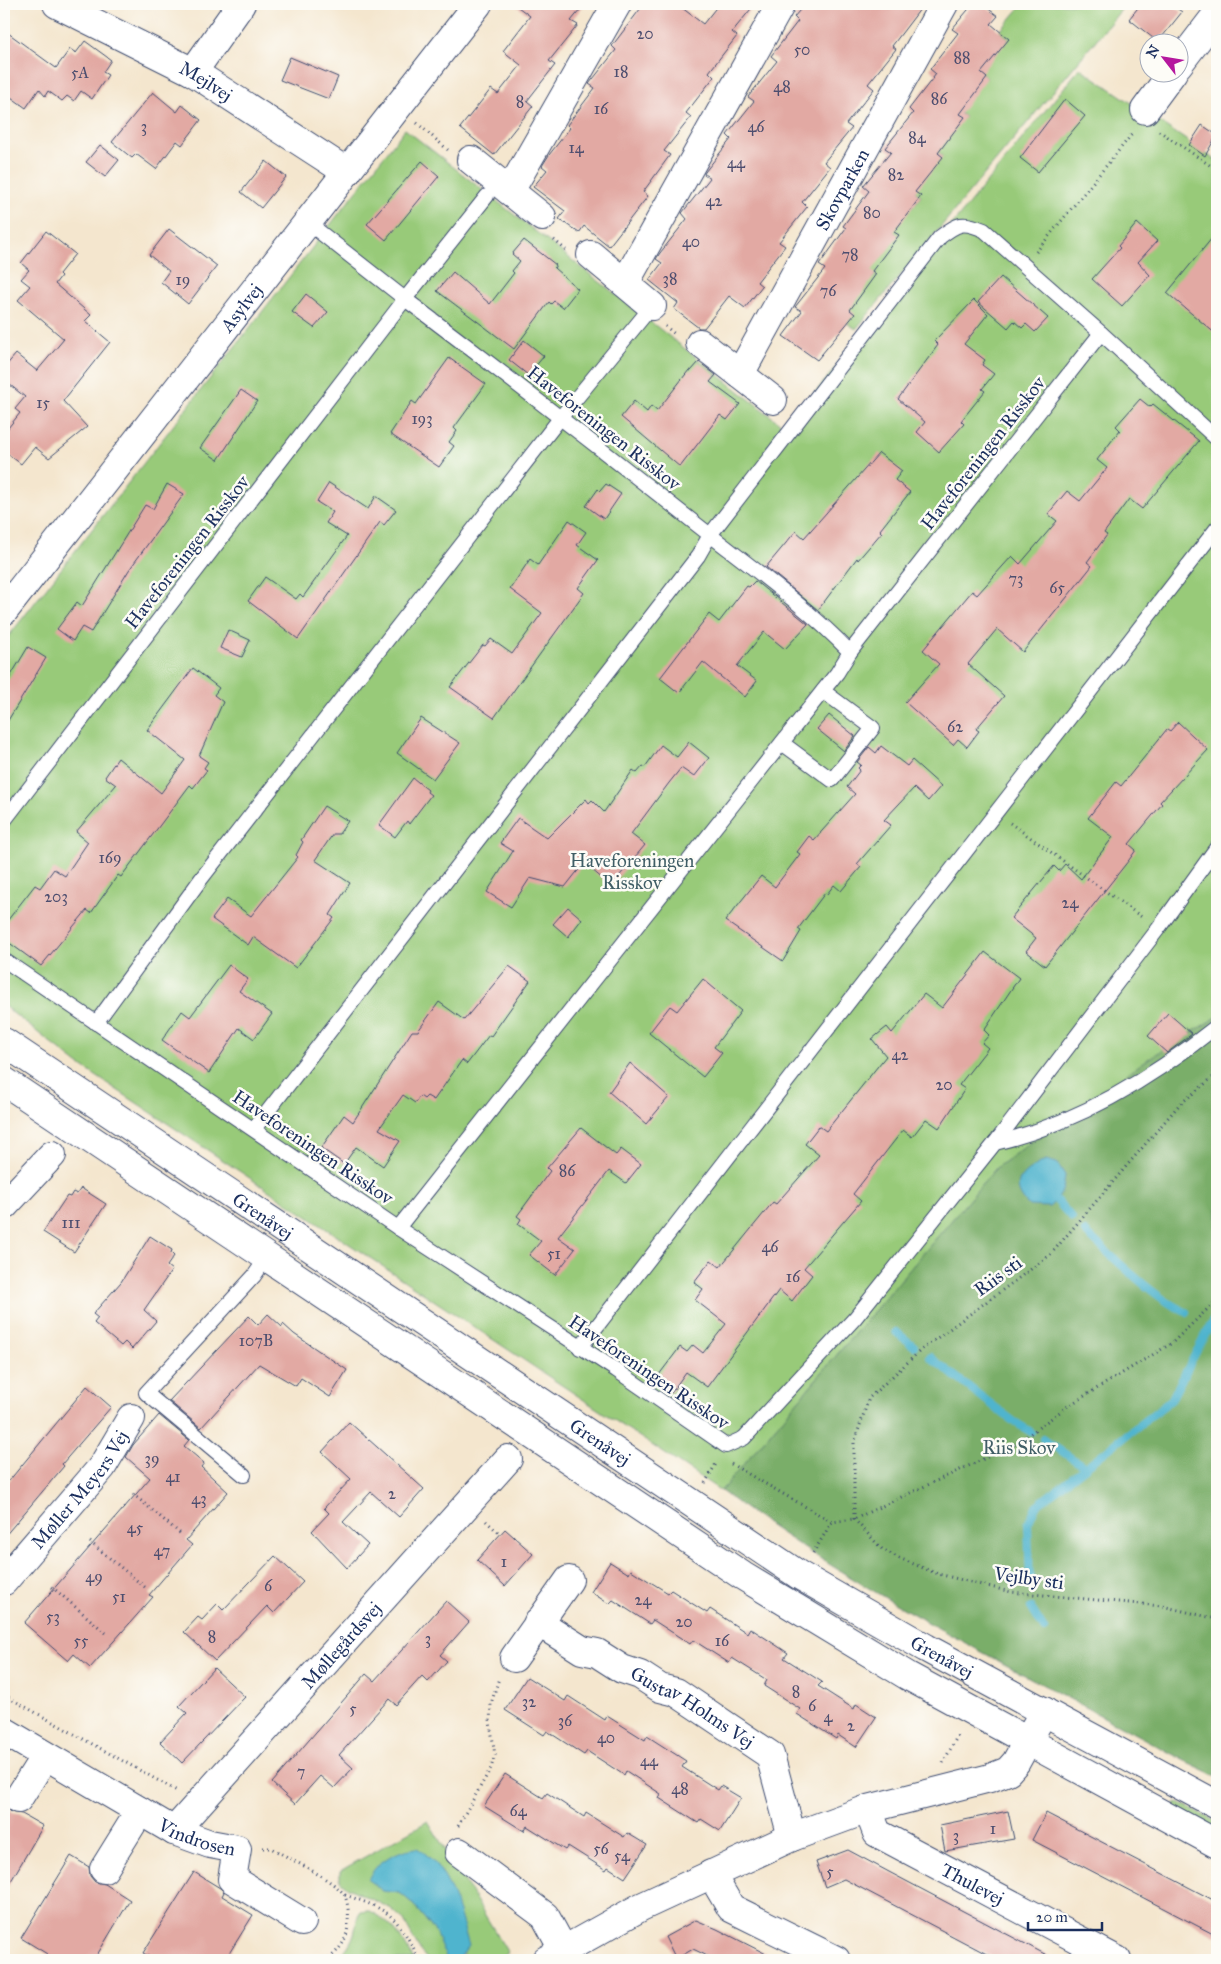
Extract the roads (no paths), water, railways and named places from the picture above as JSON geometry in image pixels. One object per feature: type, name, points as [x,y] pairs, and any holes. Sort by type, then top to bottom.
[{"type":"street","name":"Mejlvej","points":[[56,4],[193,72],[347,172]]},
{"type":"street","points":[[193,72],[241,4]]},
{"type":"street","name":"Asylvej","points":[[4,611],[478,4]]},
{"type":"street","points":[[499,194],[617,4]]},
{"type":"street","points":[[625,282],[781,4]]},
{"type":"street","name":"Skovparken","points":[[740,374],[944,4]]},
{"type":"street","points":[[1188,52],[1217,14]]},
{"type":"street","points":[[1144,115],[1166,82]]},
{"type":"street","points":[[471,160],[499,194],[542,217]]},
{"type":"street","points":[[591,256],[652,306]]},
{"type":"street","points":[[700,342],[773,400]]},
{"type":"street","name":"Grenåvej","points":[[4,1042],[799,1575],[926,1648],[1217,1805]]},
{"type":"street","name":"Grenåvej","points":[[4,1081],[742,1576],[908,1676],[1217,1844]]},
{"type":"street","points":[[4,1206],[52,1155]]},
{"type":"street","name":"Møller Meyers Vej","points":[[4,1581],[102,1467],[131,1418]]},
{"type":"street","name":"Møllegårdsvej","points":[[174,1830],[508,1459]]},
{"type":"street","points":[[514,1658],[569,1580]]},
{"type":"street","name":"Gustav Holms Vej","points":[[538,1622],[582,1650],[597,1653],[622,1669],[640,1675],[660,1688],[676,1692],[770,1754],[792,1837]]},
{"type":"street","points":[[459,1852],[545,1916],[552,1958],[641,1907],[792,1837],[868,1809],[928,1792],[990,1778],[1008,1771],[1028,1742],[1044,1711]]},
{"type":"street","name":"Vindrosen","points":[[4,1732],[174,1830],[210,1844],[237,1849],[232,1879],[302,1922]]},
{"type":"street","points":[[18,1799],[45,1756]]},
{"type":"street","name":"Thulevej","points":[[868,1809],[877,1834],[1117,1960]]},
{"type":"street","name":"Vindrosen","points":[[104,1869],[140,1811]]},
{"type":"street","points":[[711,1874],[731,1908],[836,1960]]},
{"type":"lane","points":[[307,222],[405,299],[499,194]]},
{"type":"lane","points":[[254,1129],[698,556],[710,535],[940,237],[955,225],[970,224],[984,230],[1217,439]]},
{"type":"lane","name":"Haveforeningen Risskov","points":[[4,821],[405,299],[561,417],[710,535],[830,631],[850,652],[1101,333]]},
{"type":"lane","points":[[96,1023],[201,879],[561,417],[652,306]]},
{"type":"lane","points":[[580,1348],[1217,528]]},
{"type":"lane","points":[[398,1228],[823,691],[850,652]]},
{"type":"lane","points":[[782,743],[832,780],[867,736],[873,728],[823,691]]},
{"type":"lane","name":"Haveforeningen Risskov","points":[[4,960],[398,1228],[580,1348],[723,1452],[744,1438],[855,1318],[994,1143],[1158,929],[1217,847]]},
{"type":"lane","points":[[994,1143],[1027,1135],[1105,1101],[1186,1051],[1217,1026]]},
{"type":"lane","name":"Grenåvej","points":[[244,1475],[146,1393],[254,1276],[267,1258]]},
{"type":"water","points":[[1046,1160],[1057,1163],[1065,1175],[1063,1189],[1059,1197],[1049,1207],[1029,1206],[1022,1198],[1018,1184],[1025,1174]]},
{"type":"water","points":[[417,1848],[437,1866],[445,1878],[457,1905],[469,1946],[458,1960],[449,1960],[446,1957],[434,1930],[411,1902],[400,1893],[383,1891],[368,1880],[376,1867],[388,1858],[402,1851]]},
{"type":"waterway","points":[[1057,1201],[1072,1218]]},
{"type":"waterway","points":[[1085,1232],[1147,1287],[1161,1298],[1186,1312]]},
{"type":"waterway","points":[[1030,1585],[1028,1524],[1036,1506],[1171,1400],[1212,1322]]},
{"type":"waterway","points":[[896,1332],[914,1346]]},
{"type":"waterway","points":[[930,1357],[1013,1421],[1031,1432]]},
{"type":"waterway","points":[[1043,1439],[1085,1467]]},
{"type":"waterway","points":[[1031,1608],[1044,1629]]},
{"type":"park label","name":"Riis Skov","points":[[1019,1447]]}]
